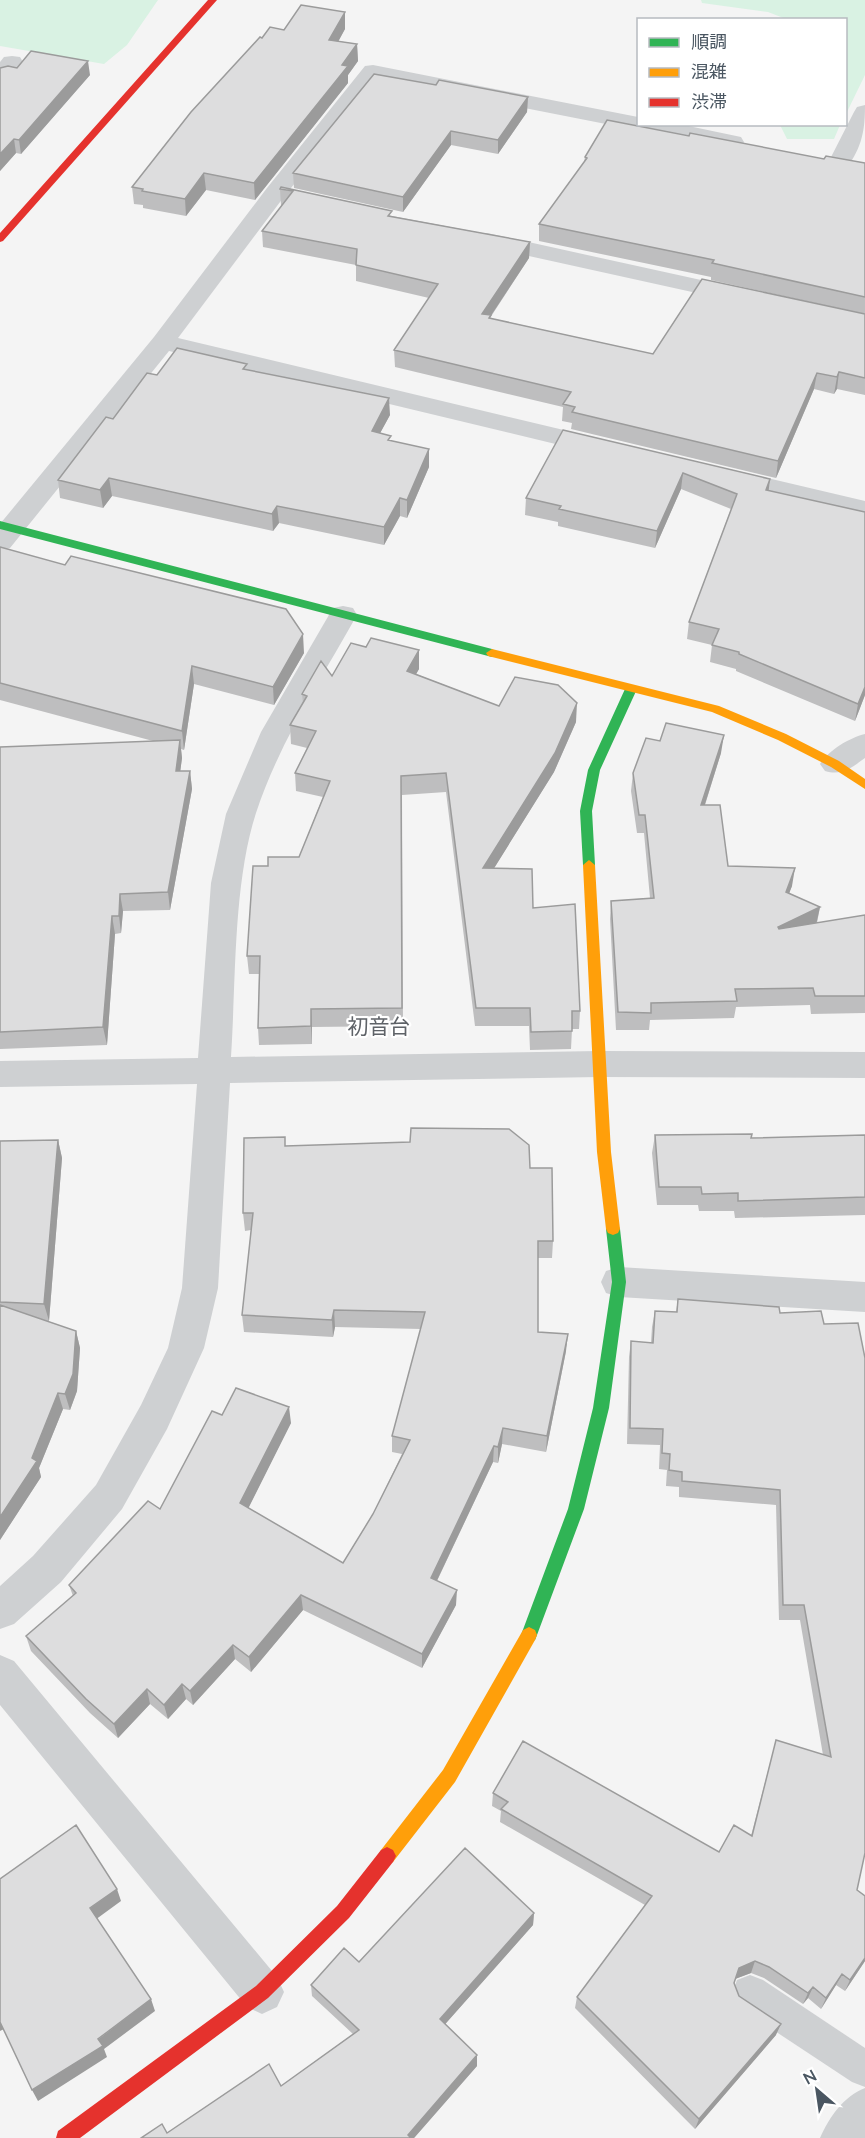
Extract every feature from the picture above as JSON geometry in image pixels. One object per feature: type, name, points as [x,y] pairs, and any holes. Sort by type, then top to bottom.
[{"type":"street","points":[[0,239],[213,0]]},
{"type":"street","points":[[637,124],[373,71],[275,194],[163,342],[4,531],[715,709],[782,737],[835,764],[865,785]]},
{"type":"street","points":[[839,163],[865,112]]},
{"type":"street","points":[[653,126],[758,147]]},
{"type":"street","points":[[816,158],[865,168]]},
{"type":"street","points":[[275,194],[298,199]]},
{"type":"street","points":[[460,234],[761,300]]},
{"type":"street","points":[[163,342],[623,452]]},
{"type":"street","points":[[704,471],[865,509]]},
{"type":"street","points":[[0,1611],[47,1569],[109,1497],[154,1418],[186,1348],[200,1288],[226,883],[241,814],[276,732],[343,615]]},
{"type":"street","points":[[64,2138],[262,1992],[343,1912],[449,1776],[526,1643],[576,1509],[601,1408],[619,1282],[604,1152],[586,811],[594,770],[631,689]]},
{"type":"street","points":[[835,764],[865,744]]},
{"type":"street","points":[[0,1074],[599,1064],[865,1065]]},
{"type":"street","points":[[619,1282],[865,1297]]},
{"type":"street","points":[[0,1674],[262,1992]]},
{"type":"street","points":[[843,2138],[865,2110]]},
{"type":"lane","points":[[750,1993],[865,2069]]},
{"type":"green space","points":[[0,0],[158,0],[127,45],[104,64],[0,46]]},
{"type":"green space","points":[[701,0],[865,0],[865,75],[847,112],[847,18],[783,18],[768,12],[702,3]]},
{"type":"green space","points":[[780,126],[840,126],[834,139],[787,139]]},
{"type":"building","points":[[301,5],[345,12],[329,40],[357,44],[342,65],[348,66],[254,183],[204,173],[185,199],[132,187],[191,112],[260,37],[262,38],[270,27],[284,30]]},
{"type":"building","points":[[31,51],[88,61],[19,140],[14,139],[0,154],[0,68],[8,66],[17,68]]},
{"type":"building","points":[[374,74],[436,85],[439,80],[528,97],[498,140],[451,131],[403,197],[293,173]]},
{"type":"building","points":[[607,120],[689,136],[690,133],[824,159],[826,156],[865,163],[865,297],[712,263],[714,260],[539,224],[587,158],[585,157]]},
{"type":"building","points":[[281,187],[392,211],[388,216],[530,242],[482,314],[491,315],[489,318],[653,354],[702,279],[865,314],[865,378],[839,372],[837,377],[817,373],[778,461],[572,412],[575,407],[563,404],[571,392],[394,350],[438,284],[356,265],[357,249],[262,231],[293,191],[280,189]]},
{"type":"building","points":[[177,348],[247,364],[243,369],[389,398],[372,431],[391,436],[388,440],[429,449],[407,500],[400,498],[384,527],[277,506],[272,514],[109,478],[100,490],[58,480],[106,417],[113,419],[147,373],[157,375]]},
{"type":"building","points":[[563,430],[770,479],[766,490],[865,512],[865,687],[858,704],[739,654],[739,652],[712,645],[719,629],[689,622],[737,494],[683,473],[657,531],[559,509],[561,506],[526,498]]},
{"type":"building","points":[[0,547],[65,565],[71,556],[286,609],[303,634],[273,687],[192,666],[182,731],[0,683]]},
{"type":"building","points":[[371,638],[419,650],[407,671],[499,706],[515,677],[558,685],[577,703],[555,753],[483,868],[532,869],[533,908],[575,904],[580,1011],[572,1011],[572,1031],[531,1032],[530,1008],[476,1008],[446,773],[401,776],[402,1008],[311,1009],[311,1026],[258,1028],[260,956],[247,956],[253,866],[268,866],[268,857],[299,857],[330,781],[295,773],[316,731],[290,725],[307,696],[302,694],[321,661],[332,676],[351,643],[366,647]]},
{"type":"building","points":[[666,723],[724,735],[701,805],[720,805],[728,866],[795,868],[786,892],[820,907],[778,927],[779,929],[865,915],[865,996],[815,996],[813,988],[735,989],[737,1001],[651,1003],[651,1013],[618,1012],[611,901],[654,898],[645,815],[639,815],[633,773],[646,738],[660,741]]},
{"type":"building","points":[[180,740],[176,771],[190,771],[168,892],[120,894],[119,916],[112,916],[103,1027],[0,1032],[0,747]]},
{"type":"building","points":[[411,1128],[509,1129],[529,1145],[530,1168],[552,1168],[553,1241],[538,1241],[538,1332],[568,1334],[547,1436],[503,1428],[498,1447],[494,1446],[431,1578],[457,1590],[422,1654],[301,1595],[249,1657],[233,1645],[190,1691],[182,1684],[164,1705],[147,1689],[114,1724],[86,1699],[26,1636],[76,1593],[69,1585],[148,1501],[160,1509],[212,1411],[222,1415],[236,1388],[289,1407],[240,1503],[343,1563],[373,1514],[410,1440],[392,1436],[425,1312],[334,1310],[332,1320],[242,1315],[253,1213],[243,1213],[244,1138],[285,1137],[285,1146],[410,1142]]},
{"type":"building","points":[[752,1134],[751,1138],[865,1135],[865,1197],[738,1201],[738,1193],[702,1194],[701,1187],[659,1187],[655,1135]]},
{"type":"building","points":[[58,1140],[44,1304],[0,1302],[0,1141]]},
{"type":"building","points":[[678,1299],[779,1307],[780,1313],[821,1311],[824,1324],[858,1323],[865,1358],[865,1853],[857,1890],[865,1896],[865,1958],[850,1980],[842,1974],[826,1998],[813,1987],[808,1993],[769,1967],[755,1961],[739,1968],[734,1983],[739,1996],[781,2024],[699,2119],[577,1997],[652,1896],[501,1809],[508,1802],[493,1793],[523,1741],[719,1852],[734,1825],[752,1836],[776,1740],[831,1757],[804,1605],[783,1605],[780,1490],[682,1481],[682,1472],[669,1470],[670,1454],[662,1453],[663,1429],[630,1428],[631,1341],[653,1343],[655,1311],[677,1312]]},
{"type":"building","points":[[0,1305],[76,1331],[73,1374],[65,1394],[58,1393],[32,1458],[37,1461],[0,1517]]},
{"type":"building","points":[[76,1825],[117,1889],[90,1908],[151,1999],[98,2039],[103,2046],[32,2090],[0,2022],[0,1879]]},
{"type":"building","points":[[465,1848],[534,1913],[440,2019],[477,2055],[408,2135],[411,2138],[141,2138],[162,2124],[167,2133],[269,2064],[281,2086],[359,2030],[311,1985],[344,1948],[359,1962]]},
{"type":"traffic: fast","points":[[0,525],[492,653]]},
{"type":"traffic: fast","points":[[589,865],[586,811],[594,770],[631,689]]},
{"type":"traffic: fast","points":[[529,1635],[576,1509],[601,1408],[619,1282],[613,1229]]},
{"type":"traffic: slow","points":[[492,653],[715,709],[782,737],[835,764],[865,785]]},
{"type":"traffic: slow","points":[[589,865],[604,1152],[613,1229]]},
{"type":"traffic: slow","points":[[387,1856],[449,1776],[529,1635]]},
{"type":"traffic: jam","points":[[0,239],[213,0]]},
{"type":"traffic: jam","points":[[65,2138],[262,1992],[343,1912],[387,1856]]},
{"type":"district","name":"初音台","points":[[379,1025]]}]
